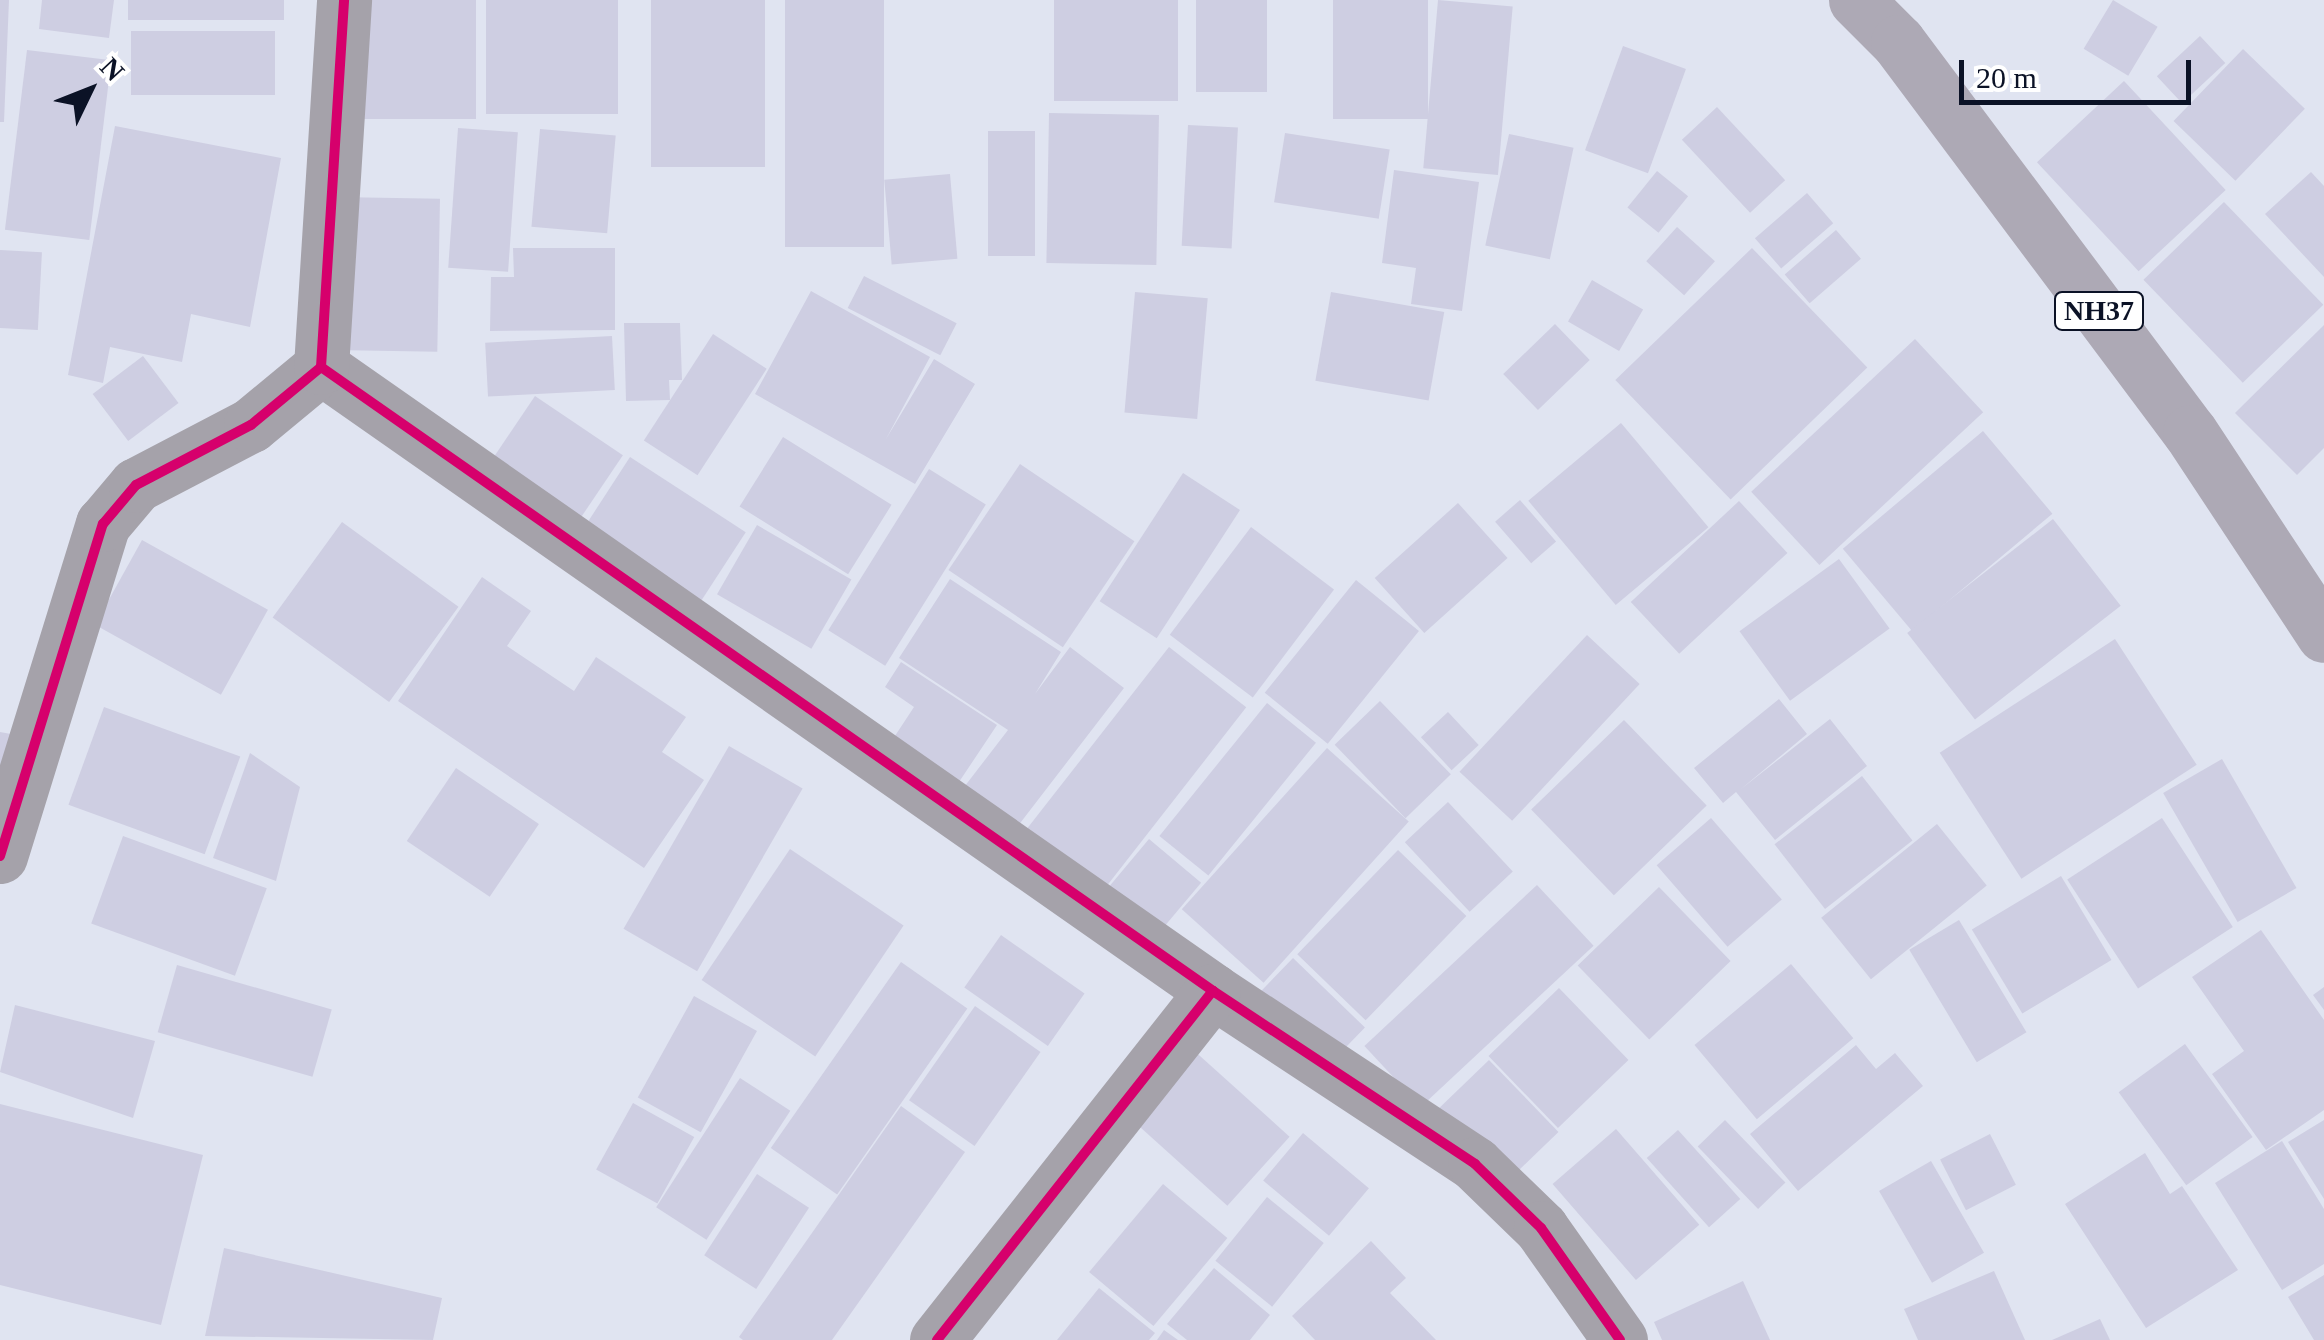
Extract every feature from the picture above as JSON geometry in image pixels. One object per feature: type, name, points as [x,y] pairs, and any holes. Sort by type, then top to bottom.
[{"type":"highway","name":"NH37","points":[[1856,0],[1898,42],[2190,432],[2324,635]]},
{"type":"street","points":[[0,856],[103,524],[136,485],[251,425],[321,368],[344,0]]},
{"type":"street","points":[[321,368],[1213,992],[1475,1164],[1542,1228],[1620,1340]]},
{"type":"street","points":[[937,1340],[1213,992]]},
{"type":"building","points":[[0,0],[9,0],[4,122],[0,122]]},
{"type":"building","points":[[42,0],[114,0],[109,38],[39,29]]},
{"type":"building","points":[[128,0],[284,0],[284,20],[128,20]]},
{"type":"building","points":[[351,0],[476,0],[476,119],[351,119]]},
{"type":"building","points":[[486,0],[618,0],[618,114],[486,114]]},
{"type":"building","points":[[651,0],[765,0],[765,167],[651,167]]},
{"type":"building","points":[[785,0],[884,0],[884,247],[785,247]]},
{"type":"building","points":[[1054,0],[1178,0],[1178,101],[1054,101]]},
{"type":"building","points":[[1196,0],[1267,0],[1267,92],[1196,92]]},
{"type":"building","points":[[1333,0],[1428,0],[1428,119],[1333,119]]},
{"type":"building","points":[[1438,0],[1513,7],[1498,175],[1423,168]]},
{"type":"building","points":[[2113,0],[2158,27],[2128,76],[2084,49]]},
{"type":"building","points":[[131,31],[275,31],[275,95],[131,95]]},
{"type":"building","points":[[2200,36],[2225,63],[2182,103],[2157,76]]},
{"type":"building","points":[[1623,46],[1686,69],[1648,173],[1585,150]]},
{"type":"building","points":[[2243,49],[2305,109],[2235,181],[2174,121]]},
{"type":"building","points":[[27,50],[111,60],[89,240],[5,230]]},
{"type":"building","points":[[2124,81],[2226,190],[2139,271],[2037,162]]},
{"type":"building","points":[[1717,107],[1785,180],[1750,213],[1682,140]]},
{"type":"building","points":[[1049,113],[1159,115],[1156,265],[1046,263]]},
{"type":"building","points":[[1188,125],[1238,128],[1232,248],[1182,246]]},
{"type":"building","points":[[115,126],[281,158],[250,327],[191,314],[182,362],[110,347],[103,383],[68,375]]},
{"type":"building","points":[[458,128],[518,132],[508,272],[448,268]]},
{"type":"building","points":[[540,129],[616,136],[607,233],[531,227]]},
{"type":"building","points":[[988,131],[1035,131],[1035,256],[988,256]]},
{"type":"building","points":[[1285,133],[1390,150],[1379,219],[1274,202]]},
{"type":"building","points":[[1509,134],[1574,148],[1550,259],[1485,246]]},
{"type":"building","points":[[1394,170],[1479,182],[1462,311],[1411,304],[1416,268],[1382,263]]},
{"type":"building","points":[[1657,171],[1688,196],[1659,233],[1627,208]]},
{"type":"building","points":[[2311,172],[2324,186],[2324,277],[2265,214]]},
{"type":"building","points":[[950,174],[957,259],[892,264],[884,180]]},
{"type":"building","points":[[1807,193],[1833,223],[1781,268],[1755,238]]},
{"type":"building","points":[[337,197],[440,199],[437,352],[334,350]]},
{"type":"building","points":[[2224,202],[2323,305],[2243,383],[2143,280]]},
{"type":"building","points":[[1677,227],[1715,261],[1684,295],[1646,261]]},
{"type":"building","points":[[1836,230],[1861,259],[1810,303],[1785,275]]},
{"type":"building","points":[[513,248],[615,248],[615,330],[490,331],[491,277],[514,277]]},
{"type":"building","points":[[1752,248],[1867,367],[1731,499],[1615,380]]},
{"type":"building","points":[[0,250],[42,252],[38,330],[0,328]]},
{"type":"building","points":[[864,276],[957,323],[940,355],[848,308]]},
{"type":"building","points":[[1592,280],[1643,310],[1619,351],[1568,322]]},
{"type":"building","points":[[811,291],[930,357],[886,439],[934,359],[975,384],[915,484],[755,394]]},
{"type":"building","points":[[1135,292],[1208,298],[1197,419],[1124,413]]},
{"type":"building","points":[[1331,292],[1444,312],[1429,401],[1315,381]]},
{"type":"building","points":[[624,323],[680,323],[682,380],[669,380],[670,400],[626,401]]},
{"type":"building","points":[[1555,324],[1590,360],[1538,410],[1503,374]]},
{"type":"building","points":[[2324,325],[2324,448],[2297,475],[2235,413]]},
{"type":"building","points":[[713,334],[767,369],[698,475],[644,441]]},
{"type":"building","points":[[612,336],[615,390],[488,397],[485,343]]},
{"type":"building","points":[[1915,339],[1983,412],[1819,565],[1751,492]]},
{"type":"building","points":[[143,356],[179,403],[128,441],[93,394]]},
{"type":"building","points":[[535,396],[623,455],[561,547],[473,488]]},
{"type":"building","points":[[1621,423],[1708,527],[1616,605],[1528,501]]},
{"type":"building","points":[[1983,431],[2052,514],[1912,631],[1843,549]]},
{"type":"building","points":[[783,437],[892,505],[848,574],[740,507]]},
{"type":"building","points":[[630,457],[746,532],[687,623],[571,548]]},
{"type":"building","points":[[1020,464],[1134,541],[1063,647],[948,570]]},
{"type":"building","points":[[929,469],[986,505],[885,666],[828,630]]},
{"type":"building","points":[[1183,473],[1240,510],[1157,638],[1100,601]]},
{"type":"building","points":[[1520,500],[1556,542],[1531,563],[1495,522]]},
{"type":"building","points":[[1739,501],[1787,553],[1679,654],[1631,602]]},
{"type":"building","points":[[1458,503],[1508,558],[1424,633],[1375,578]]},
{"type":"building","points":[[2053,519],[2121,606],[1975,720],[1907,633]]},
{"type":"building","points":[[342,522],[458,607],[389,702],[273,617]]},
{"type":"building","points":[[757,525],[851,580],[811,649],[717,594]]},
{"type":"building","points":[[1251,527],[1334,590],[1253,697],[1170,635]]},
{"type":"building","points":[[142,540],[268,610],[221,695],[95,625]]},
{"type":"building","points":[[1839,559],[1890,629],[1790,701],[1739,631]]},
{"type":"building","points":[[482,577],[531,611],[507,646],[574,691],[596,657],[686,717],[662,752],[704,780],[644,868],[398,701]]},
{"type":"building","points":[[950,579],[1061,652],[1035,694],[1070,647],[1124,688],[1011,835],[958,795],[1008,730],[899,658]]},
{"type":"building","points":[[1356,580],[1419,631],[1328,744],[1265,693]]},
{"type":"building","points":[[1587,635],[1640,684],[1512,821],[1459,772]]},
{"type":"building","points":[[2115,639],[2197,765],[2021,879],[1940,753]]},
{"type":"building","points":[[1169,647],[1246,707],[1095,900],[1018,840]]},
{"type":"building","points":[[901,662],[997,725],[955,788],[889,745],[914,707],[885,687]]},
{"type":"building","points":[[1779,699],[1807,734],[1741,789],[1830,719],[1867,766],[1775,840],[1736,792],[1723,803],[1694,768]]},
{"type":"building","points":[[1380,701],[1451,774],[1406,818],[1335,745]]},
{"type":"building","points":[[1267,703],[1316,743],[1208,876],[1159,836]]},
{"type":"building","points":[[104,707],[240,757],[205,854],[68,805]]},
{"type":"building","points":[[1448,712],[1479,745],[1452,770],[1421,737]]},
{"type":"building","points":[[1624,720],[1707,806],[1614,895],[1531,810]]},
{"type":"building","points":[[0,732],[11,734],[0,774]]},
{"type":"building","points":[[729,746],[803,788],[697,971],[624,929]]},
{"type":"building","points":[[1327,748],[1409,822],[1264,983],[1182,909]]},
{"type":"building","points":[[250,753],[300,787],[276,881],[213,858]]},
{"type":"building","points":[[2222,759],[2296,888],[2238,922],[2163,793]]},
{"type":"building","points":[[456,768],[539,824],[490,897],[407,841]]},
{"type":"building","points":[[1862,776],[1912,841],[1825,909],[1775,844]]},
{"type":"building","points":[[1448,802],[1513,871],[1470,912],[1405,842]]},
{"type":"building","points":[[1711,818],[1782,900],[1728,947],[1657,865]]},
{"type":"building","points":[[2162,818],[2233,927],[2138,989],[2067,880]]},
{"type":"building","points":[[1937,824],[1987,885],[1871,979],[1821,918]]},
{"type":"building","points":[[123,836],[267,888],[235,976],[91,923]]},
{"type":"building","points":[[1149,839],[1201,883],[1146,949],[1094,905]]},
{"type":"building","points":[[790,849],[904,926],[815,1057],[702,980]]},
{"type":"building","points":[[1398,850],[1466,916],[1366,1020],[1297,954]]},
{"type":"building","points":[[2061,876],[2111,960],[2022,1014],[1972,930]]},
{"type":"building","points":[[1537,885],[1594,946],[1421,1107],[1364,1046]]},
{"type":"building","points":[[1659,887],[1731,961],[1649,1040],[1578,965]]},
{"type":"building","points":[[1959,920],[2026,1032],[1977,1062],[1909,950]]},
{"type":"building","points":[[2261,930],[2324,1020],[2324,1110],[2266,1150],[2212,1074],[2244,1051],[2192,977]]},
{"type":"building","points":[[1001,935],[1085,994],[1048,1046],[964,987]]},
{"type":"building","points":[[1293,958],[1365,1027],[1329,1065],[1257,995]]},
{"type":"building","points":[[901,962],[967,1008],[837,1194],[771,1148]]},
{"type":"building","points":[[1791,964],[1853,1038],[1757,1119],[1694,1045]]},
{"type":"building","points":[[177,965],[332,1009],[312,1077],[158,1032]]},
{"type":"building","points":[[2324,987],[2324,1010],[2313,995]]},
{"type":"building","points":[[1559,988],[1628,1060],[1558,1128],[1489,1056]]},
{"type":"building","points":[[694,996],[757,1031],[701,1132],[638,1097]]},
{"type":"building","points":[[15,1005],[155,1041],[133,1118],[0,1072]]},
{"type":"building","points":[[975,1006],[1041,1052],[975,1146],[909,1100]]},
{"type":"building","points":[[2185,1044],[2253,1137],[2186,1185],[2119,1092]]},
{"type":"building","points":[[1856,1045],[1876,1069],[1895,1053],[1923,1086],[1798,1191],[1750,1134]]},
{"type":"building","points":[[1190,1047],[1290,1137],[1227,1206],[1128,1116]]},
{"type":"building","points":[[1489,1060],[1558,1132],[1485,1203],[1416,1131]]},
{"type":"building","points":[[740,1078],[790,1111],[706,1240],[656,1207]]},
{"type":"building","points":[[633,1103],[694,1137],[657,1203],[596,1169]]},
{"type":"building","points":[[0,1104],[203,1155],[161,1325],[0,1285]]},
{"type":"building","points":[[901,1106],[965,1152],[832,1340],[743,1340],[739,1337]]},
{"type":"building","points":[[1725,1120],[1785,1183],[1758,1209],[1698,1146]]},
{"type":"building","points":[[2324,1120],[2324,1199],[2288,1142]]},
{"type":"building","points":[[1616,1129],[1699,1225],[1636,1280],[1553,1184]]},
{"type":"building","points":[[1678,1130],[1740,1199],[1709,1227],[1647,1158]]},
{"type":"building","points":[[1303,1133],[1369,1188],[1329,1236],[1263,1180]]},
{"type":"building","points":[[1990,1134],[2016,1185],[1966,1210],[1940,1159]]},
{"type":"building","points":[[2282,1141],[2324,1209],[2324,1264],[2282,1290],[2215,1183]]},
{"type":"building","points":[[2145,1153],[2170,1194],[2182,1186],[2238,1270],[2146,1328],[2065,1204]]},
{"type":"building","points":[[1931,1161],[1984,1253],[1932,1283],[1879,1191]]},
{"type":"building","points":[[757,1174],[809,1208],[756,1289],[704,1255]]},
{"type":"building","points":[[1163,1184],[1227,1238],[1153,1326],[1089,1272]]},
{"type":"building","points":[[1267,1197],[1324,1243],[1272,1307],[1215,1261]]},
{"type":"building","points":[[1371,1241],[1406,1278],[1390,1293],[1436,1340],[1315,1340],[1292,1316]]},
{"type":"building","points":[[224,1248],[442,1298],[433,1340],[205,1336]]},
{"type":"building","points":[[1214,1268],[1270,1315],[1250,1340],[1187,1340],[1167,1324]]},
{"type":"building","points":[[1994,1271],[2025,1340],[1918,1340],[1904,1309]]},
{"type":"building","points":[[2324,1275],[2324,1340],[2314,1340],[2288,1297]]},
{"type":"building","points":[[1743,1281],[1770,1340],[1662,1340],[1654,1322]]},
{"type":"building","points":[[1099,1288],[1155,1333],[1149,1340],[1057,1340]]},
{"type":"building","points":[[2100,1319],[2110,1340],[2052,1340]]},
{"type":"building","points":[[1164,1330],[1178,1340],[1157,1340]]},
{"type":"cycle path","points":[[0,856],[103,524],[136,485],[251,425],[321,367],[344,0]]},
{"type":"cycle path","points":[[321,367],[1213,991],[1475,1164],[1541,1228],[1620,1340]]},
{"type":"cycle path","points":[[937,1340],[1213,991]]}]
